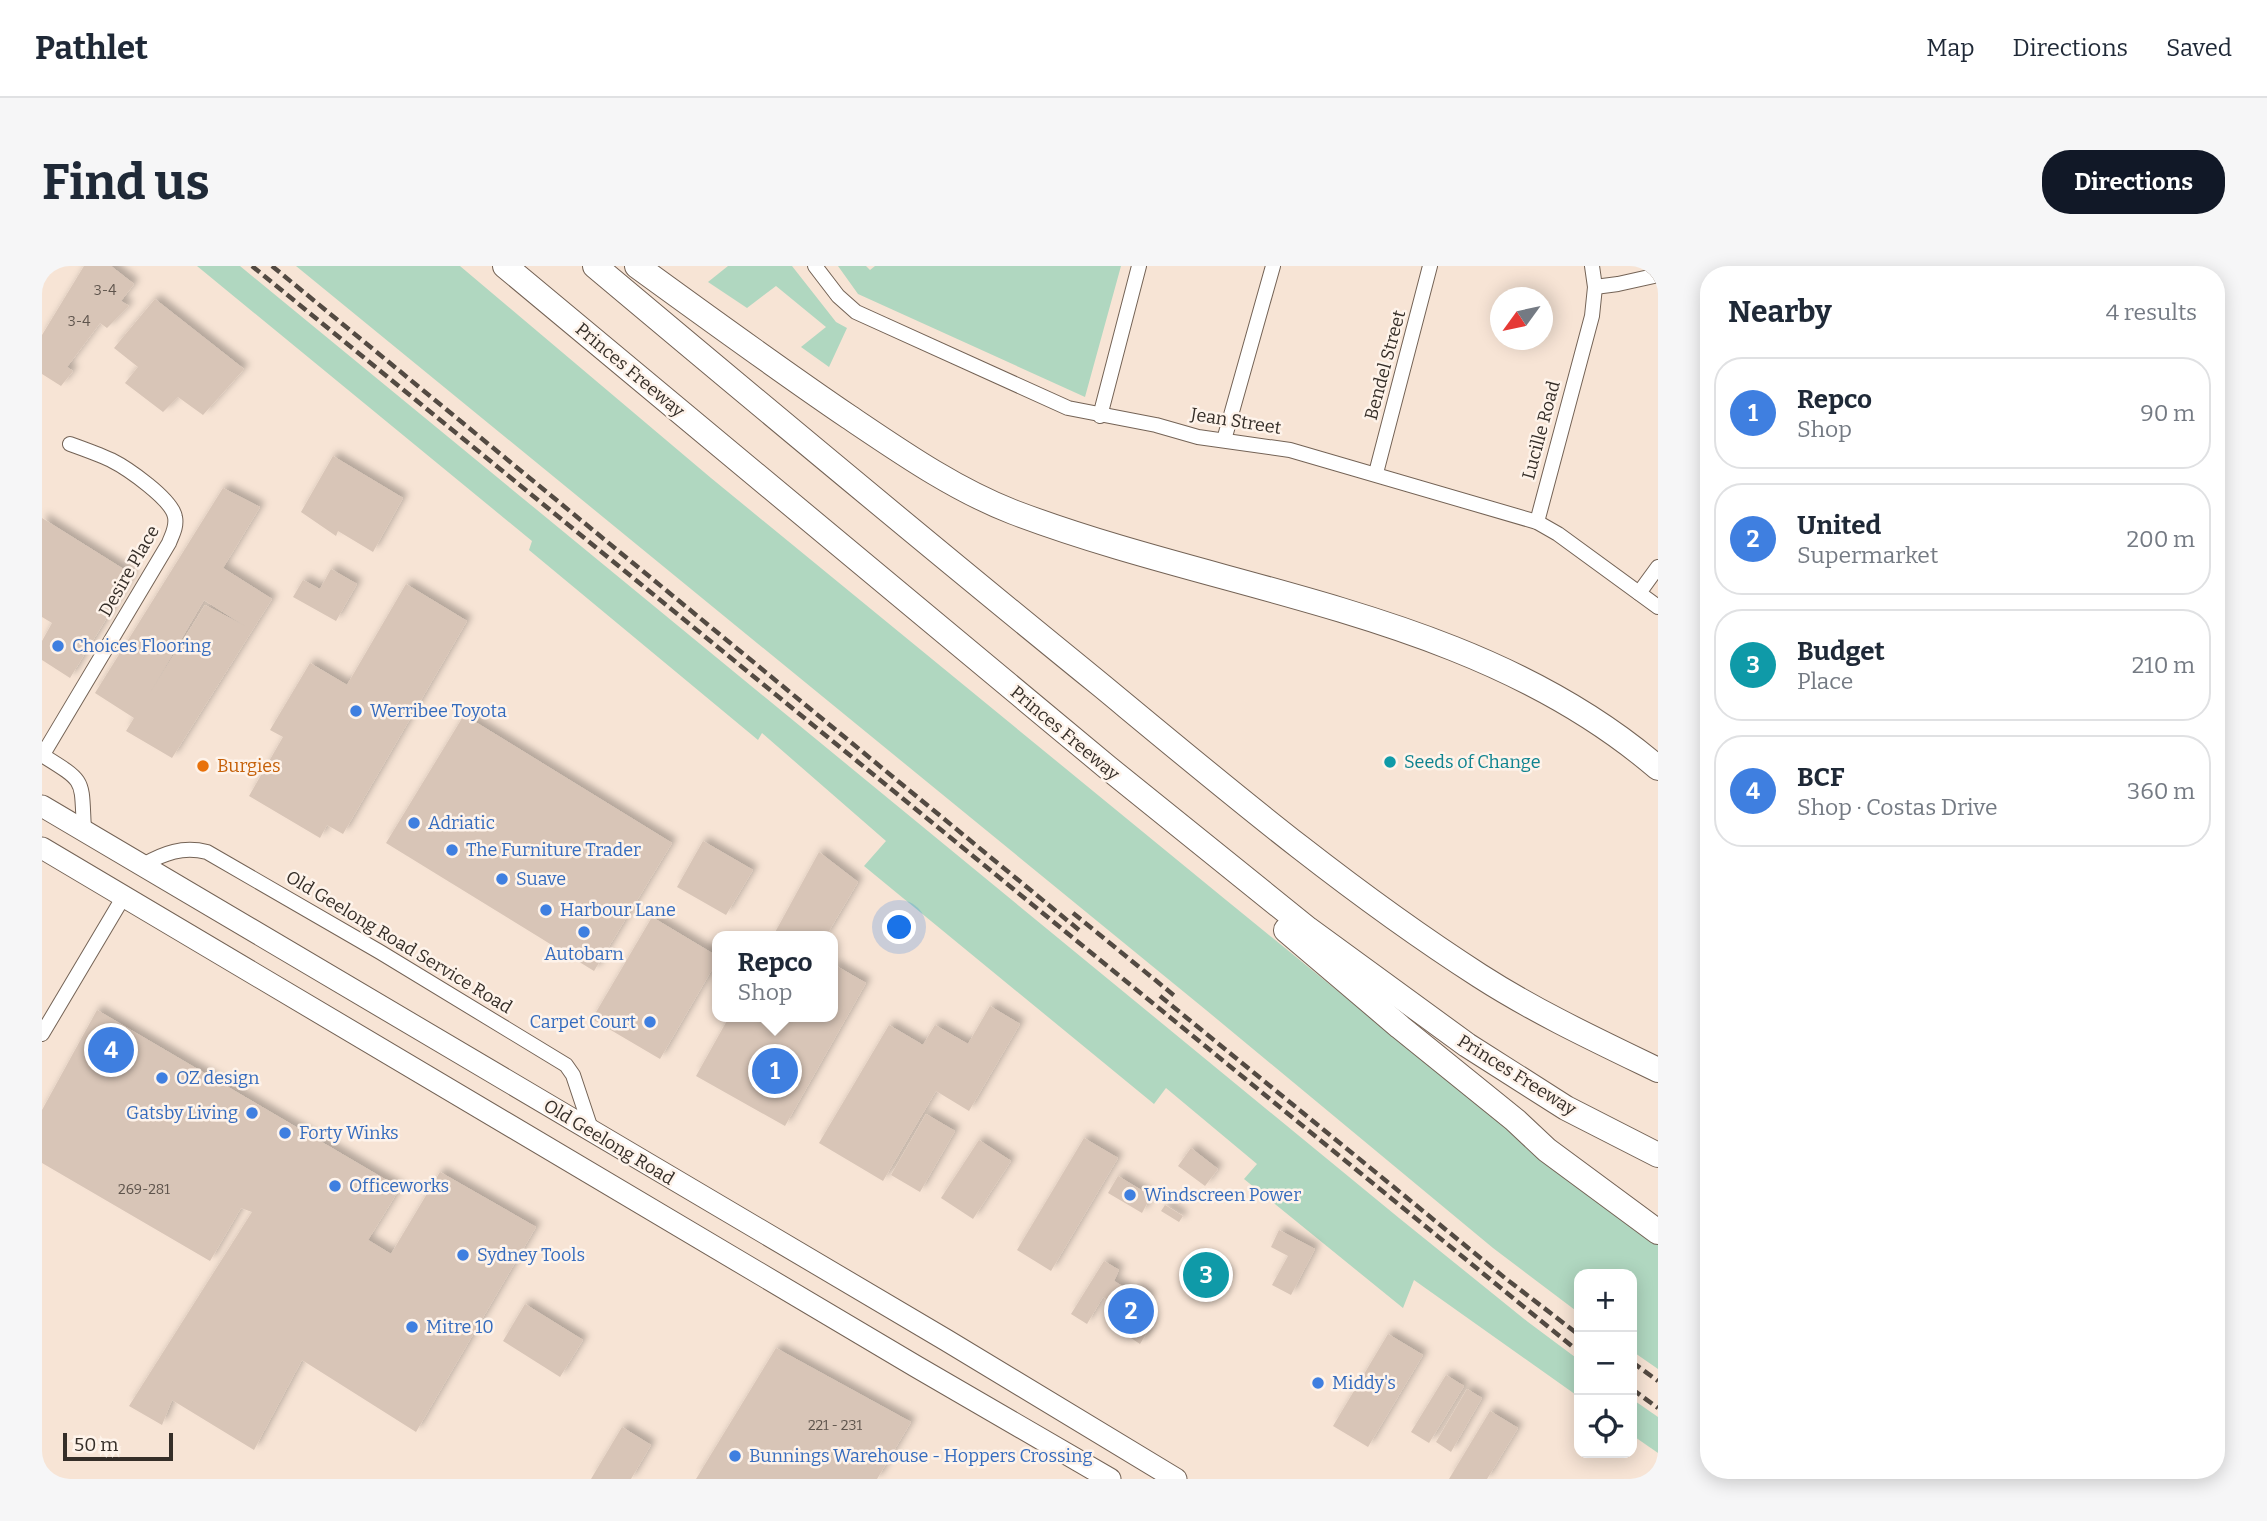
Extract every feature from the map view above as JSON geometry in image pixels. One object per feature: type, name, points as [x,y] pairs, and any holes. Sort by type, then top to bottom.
[{"type":"highway","name":"Princes Freeway","points":[[505,266],[1107,767],[1308,929],[1467,1045],[1566,1108],[1658,1155]]},
{"type":"highway","points":[[595,266],[826,460],[1279,831],[1426,941],[1483,978],[1574,1030],[1658,1069]]},
{"type":"highway","points":[[637,266],[797,382],[905,455],[952,483],[1012,511],[1100,541],[1405,629],[1461,650],[1521,677],[1563,700],[1606,728],[1658,768]]},
{"type":"highway","points":[[1107,767],[1315,956],[1564,1163],[1658,1232]]},
{"type":"highway","points":[[1515,1120],[1658,1213]]},
{"type":"main road","name":"Old Geelong Road","points":[[42,806],[1177,1479]]},
{"type":"main road","name":"Old Geelong Road","points":[[42,848],[1110,1479]]},
{"type":"main road","points":[[124,896],[143,866]]},
{"type":"main road","points":[[464,1098],[482,1066]]},
{"type":"main road","points":[[671,1221],[690,1190]]},
{"type":"main road","points":[[734,1258],[751,1227]]},
{"type":"main road","points":[[972,1399],[990,1367]]},
{"type":"street","name":"Jean Street","points":[[815,266],[838,296],[856,312],[1068,408],[1142,422],[1198,437],[1281,448],[1376,473],[1537,522],[1558,534],[1658,607]]},
{"type":"street","points":[[1100,416],[1139,266]]},
{"type":"street","points":[[1224,440],[1273,266]]},
{"type":"street","name":"Bendel Street","points":[[1376,473],[1430,266]]},
{"type":"street","name":"Lucille Road","points":[[1537,522],[1588,331],[1595,287],[1592,266]]},
{"type":"street","points":[[1595,287],[1658,275]]},
{"type":"street","name":"Desire Place","points":[[42,756],[169,543],[175,528],[175,515],[169,504],[130,471],[70,444]]},
{"type":"street","points":[[1639,593],[1658,567]]},
{"type":"street","points":[[42,756],[75,775],[81,785],[84,830]]},
{"type":"street","name":"Old Geelong Road Service Road","points":[[143,866],[172,851],[195,849],[207,852],[380,952],[566,1065],[573,1074],[592,1132]]},
{"type":"street","points":[[42,1034],[124,896]]},
{"type":"green space","points":[[197,266],[240,266],[1399,1218],[1574,1356],[1574,1393],[1414,1280],[1403,1308],[1244,1179],[1257,1164],[1166,1088],[1154,1104],[864,866],[886,841],[762,733],[758,740],[529,550],[532,541]]},
{"type":"green space","points":[[296,266],[460,266],[711,478],[1226,900],[1587,1194],[1658,1243],[1658,1369],[1637,1354],[1637,1269],[1574,1269],[1574,1309],[1493,1248]]},
{"type":"green space","points":[[728,266],[792,266],[836,322],[847,328],[829,367],[801,347],[826,327],[776,286],[747,308],[708,282]]},
{"type":"green space","points":[[838,266],[866,266],[870,270],[875,266],[1121,266],[1085,397],[858,294]]},
{"type":"green space","points":[[1637,1402],[1658,1417],[1658,1453],[1637,1438]]},
{"type":"building","points":[[84,266],[111,266],[134,284],[121,301],[129,306],[107,328],[100,323],[67,367],[73,371],[61,386],[42,374],[42,335]]},
{"type":"building","points":[[155,299],[244,369],[203,415],[178,397],[163,412],[125,383],[138,367],[114,348]]},
{"type":"building","points":[[333,456],[403,498],[373,552],[338,531],[336,536],[301,512]]},
{"type":"building","points":[[223,488],[260,507],[223,568],[272,599],[172,758],[126,731],[134,718],[95,693]],"holes":[[[204,600],[245,626],[205,605],[150,693]]]},
{"type":"building","points":[[42,518],[133,575],[70,678],[42,660],[42,641],[52,623],[42,617]]},
{"type":"building","points":[[331,569],[357,584],[336,621],[293,597],[303,580],[320,589]]},
{"type":"building","name":"Werribee Toyota","points":[[406,584],[467,621],[343,834],[327,825],[320,838],[249,796],[283,737],[270,730],[310,663],[347,685]]},
{"type":"building","points":[[464,715],[672,843],[594,971],[386,843]]},
{"type":"building","points":[[703,841],[753,870],[726,915],[677,887]]},
{"type":"building","points":[[819,852],[858,882],[829,931],[776,931]]},
{"type":"building","points":[[652,917],[712,953],[712,970],[660,1059],[592,1019]]},
{"type":"building","points":[[838,967],[866,983],[785,1126],[696,1076],[726,1022],[838,1022]]},
{"type":"building","points":[[990,1006],[1020,1024],[969,1111],[936,1091],[883,1181],[819,1143],[889,1025],[923,1045],[935,1025],[968,1044]]},
{"type":"building","points":[[97,1010],[400,1188],[368,1240],[391,1254],[440,1172],[536,1227],[416,1432],[302,1360],[254,1450],[172,1400],[162,1425],[129,1406],[252,1212],[241,1208],[210,1261],[42,1163],[42,1110]]},
{"type":"building","points":[[926,1114],[955,1131],[920,1192],[891,1175]]},
{"type":"building","points":[[1084,1138],[1118,1158],[1051,1271],[1017,1250]]},
{"type":"building","points":[[979,1140],[1011,1161],[973,1219],[941,1198]]},
{"type":"building","points":[[1191,1148],[1218,1169],[1205,1186],[1178,1166]]},
{"type":"building","name":"Windscreen Power","points":[[1118,1176],[1151,1196],[1142,1213],[1108,1193]]},
{"type":"building","points":[[1165,1205],[1183,1216],[1179,1222],[1161,1211]]},
{"type":"building","points":[[1279,1230],[1315,1249],[1291,1295],[1272,1285],[1288,1256],[1271,1247]]},
{"type":"building","points":[[1195,1254],[1229,1276],[1216,1296],[1182,1275]]},
{"type":"building","points":[[1104,1261],[1119,1270],[1114,1281],[1132,1292],[1136,1286],[1151,1296],[1139,1315],[1152,1324],[1140,1344],[1131,1338],[1137,1330],[1117,1317],[1122,1308],[1103,1297],[1087,1324],[1071,1314]]},
{"type":"building","points":[[525,1304],[583,1340],[560,1377],[503,1341]]},
{"type":"building","points":[[1388,1334],[1423,1355],[1368,1447],[1333,1426]]},
{"type":"building","points":[[776,1348],[911,1422],[877,1479],[696,1479]]},
{"type":"building","points":[[1446,1375],[1464,1386],[1429,1443],[1411,1432]]},
{"type":"building","points":[[1467,1389],[1482,1398],[1451,1452],[1436,1442]]},
{"type":"building","points":[[1490,1411],[1518,1428],[1487,1479],[1449,1479]]},
{"type":"building","points":[[622,1427],[651,1445],[631,1479],[591,1479]]},
{"type":"railway","points":[[252,266],[1574,1348]]},
{"type":"railway","points":[[272,266],[1079,930]]},
{"type":"railway","points":[[1073,913],[1176,997]]},
{"type":"railway","points":[[1160,996],[1505,1278],[1575,1332]]},
{"type":"railway","points":[[1637,1366],[1658,1381]]},
{"type":"railway","points":[[1637,1393],[1658,1408]]},
{"type":"place","name":"Choices Flooring","points":[[58,646]]},
{"type":"place","name":"Werribee Toyota","points":[[356,711]]},
{"type":"place","name":"Seeds of Change","points":[[1390,762]]},
{"type":"place","name":"Burgies","points":[[203,766]]},
{"type":"place","name":"Adriatic","points":[[414,823]]},
{"type":"place","name":"The Furniture Trader","points":[[452,850]]},
{"type":"place","name":"Suave","points":[[502,879]]},
{"type":"place","name":"Harbour Lane","points":[[546,910]]},
{"type":"place","name":"Autobarn","points":[[584,932]]},
{"type":"place","name":"Carpet Court","points":[[650,1022]]},
{"type":"place","name":"BCF","points":[[111,1050]]},
{"type":"place","name":"Repco","points":[[775,1071]]},
{"type":"place","name":"OZ design","points":[[162,1078]]},
{"type":"place","name":"Gatsby Living","points":[[252,1113]]},
{"type":"place","name":"Forty Winks","points":[[285,1133]]},
{"type":"place","name":"Officeworks","points":[[335,1186]]},
{"type":"place","name":"Windscreen Power","points":[[1130,1195]]},
{"type":"place","name":"Sydney Tools","points":[[463,1255]]},
{"type":"place","name":"Budget","points":[[1206,1275]]},
{"type":"place","name":"United","points":[[1131,1311]]},
{"type":"place","name":"Mitre 10","points":[[412,1327]]},
{"type":"place","name":"Middy's","points":[[1318,1383]]},
{"type":"place","name":"Bunnings Warehouse - Hoppers Crossing","points":[[735,1456]]}]
